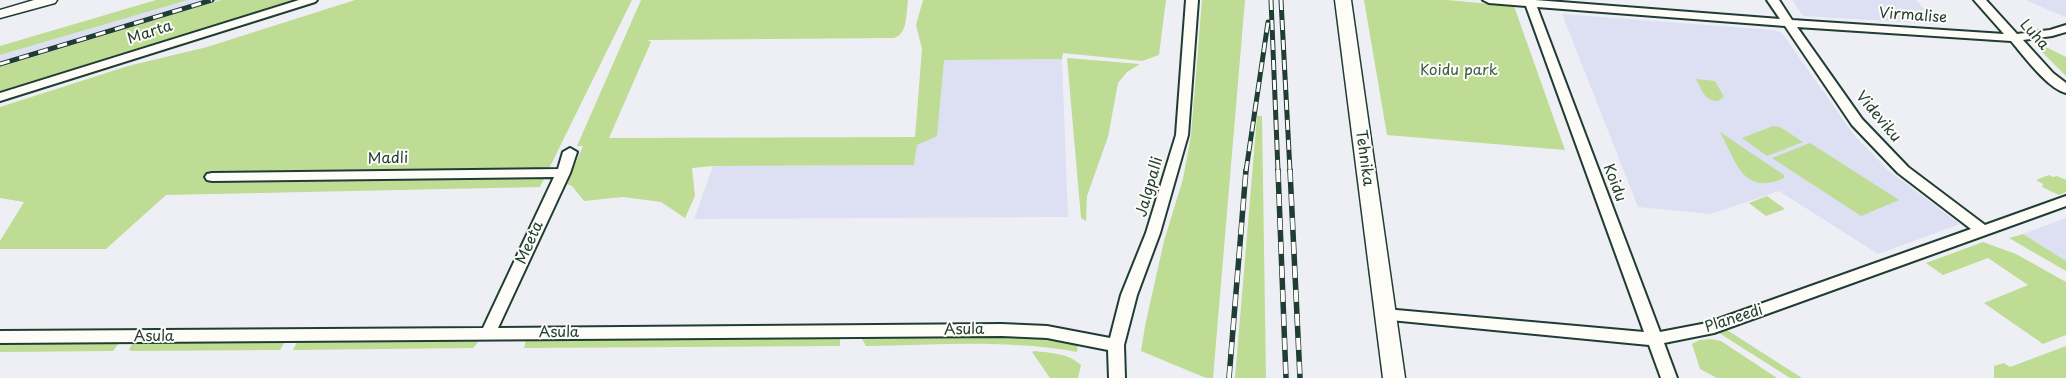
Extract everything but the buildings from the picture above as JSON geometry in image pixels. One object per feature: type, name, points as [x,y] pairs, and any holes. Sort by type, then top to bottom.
[{"type":"main road","name":"Tehnika","points":[[1343,0],[1394,378]]},
{"type":"main road","name":"Tehnika","points":[[1385,315],[1386,378]]},
{"type":"street","points":[[0,14],[50,0]]},
{"type":"street","name":"Marta","points":[[0,97],[310,0]]},
{"type":"street","name":"Jalgpalli","points":[[1117,378],[1116,345],[1129,295],[1154,233],[1182,135],[1192,0]]},
{"type":"street","name":"Virmalise","points":[[1488,0],[2016,38],[2052,33],[2066,28]]},
{"type":"street","name":"Videviku","points":[[1773,0],[1857,122],[1903,170],[1984,231]]},
{"type":"street","name":"Luha","points":[[1980,0],[2049,76],[2066,89]]},
{"type":"street","name":"Koidu","points":[[1530,2],[1669,378]]},
{"type":"street","name":"Meeta","points":[[488,334],[564,173],[570,152]]},
{"type":"street","name":"Madli","points":[[212,177],[564,173]]},
{"type":"street","name":"Planeedi","points":[[1385,315],[1654,339],[1708,329],[2066,201]]},
{"type":"street","name":"Asula","points":[[0,337],[1027,330],[1116,345]]},
{"type":"shaded area","points":[[188,0],[222,0],[0,67],[0,55]]},
{"type":"shaded area","points":[[1792,0],[1916,0],[1937,24],[1803,16]]},
{"type":"shaded area","points":[[2026,0],[2066,0],[2066,17],[2048,10]]},
{"type":"shaded area","points":[[1562,14],[1774,30],[1782,33],[1854,135],[1888,170],[1960,224],[1878,254],[1779,191],[1711,214],[1638,207]]},
{"type":"shaded area","points":[[1062,59],[1068,217],[694,219],[713,166],[914,165],[917,145],[941,83],[944,60]]},
{"type":"shaded area","points":[[2066,218],[2066,261],[2023,234]]},
{"type":"green space","points":[[156,0],[188,0],[0,55],[0,46]]},
{"type":"green space","points":[[222,0],[297,0],[0,92],[0,67]]},
{"type":"green space","points":[[355,0],[632,0],[540,187],[166,195],[106,249],[0,249],[0,241],[24,202],[0,198],[0,107],[128,66],[207,47]]},
{"type":"green space","points":[[641,0],[908,0],[904,28],[899,36],[894,38],[648,40],[651,42],[609,138],[915,137],[922,49],[916,25],[923,0],[1166,0],[1159,55],[1142,61],[1063,53],[1062,59],[944,60],[937,136],[917,145],[914,165],[713,166],[692,168],[695,196],[685,218],[661,202],[623,197],[584,201],[572,186],[567,184],[583,146],[577,146]]},
{"type":"green space","points":[[1202,0],[1245,0],[1213,378],[1206,378],[1141,351],[1164,241],[1183,179],[1191,135]]},
{"type":"green space","name":"Koidu park","points":[[1364,0],[1447,0],[1514,6],[1565,150],[1387,135]]},
{"type":"green space","points":[[2046,47],[2066,57],[2066,76],[2039,49]]},
{"type":"green space","points":[[1067,58],[1140,64],[1127,72],[1118,83],[1108,137],[1087,196],[1086,221],[1081,218]]},
{"type":"green space","points":[[1696,79],[1715,81],[1724,97],[1718,101],[1713,101],[1706,97]]},
{"type":"green space","points":[[1257,116],[1262,116],[1266,378],[1235,378]]},
{"type":"green space","points":[[1773,126],[1780,127],[1803,142],[1767,156],[1742,138]]},
{"type":"green space","points":[[1720,132],[1784,175],[1784,178],[1770,183],[1759,183],[1750,179],[1736,164]]},
{"type":"green space","points":[[1810,143],[1899,200],[1861,216],[1772,158]]},
{"type":"green space","points":[[2049,175],[2066,180],[2066,192],[2059,195],[2042,187],[2043,184],[2036,180]]},
{"type":"green space","points":[[1767,196],[1785,209],[1766,216],[1749,203]]},
{"type":"green space","points":[[2023,234],[2066,261],[2066,271],[2009,238]]},
{"type":"green space","points":[[1983,242],[2016,254],[2066,282],[2066,335],[2043,344],[1984,303],[2028,285],[1988,258],[1943,275],[1926,263]]},
{"type":"green space","points":[[1727,330],[1802,378],[1790,378],[1719,333]]},
{"type":"green space","points":[[865,337],[1037,338],[1078,345],[1077,352],[1025,345],[998,344],[866,346],[862,339]]},
{"type":"green space","points":[[840,338],[840,346],[524,348],[526,340]]},
{"type":"green space","points":[[1711,339],[1721,341],[1777,378],[1717,378],[1700,369],[1692,344],[1700,340]]},
{"type":"green space","points":[[479,341],[473,348],[293,350],[297,342]]},
{"type":"green space","points":[[285,342],[280,350],[131,351],[129,349],[133,343]]},
{"type":"green space","points":[[119,343],[113,351],[0,352],[0,344]]},
{"type":"green space","points":[[2066,346],[2066,378],[1994,378],[1994,366],[2004,363],[2010,367]]},
{"type":"green space","points":[[1032,352],[1059,354],[1076,361],[1081,365],[1078,378],[1050,378]]},
{"type":"railway","points":[[0,64],[212,0]]},
{"type":"railway","points":[[1271,0],[1278,171]]},
{"type":"railway","points":[[1281,0],[1290,171]]},
{"type":"railway","points":[[1246,171],[1268,22]]},
{"type":"railway","points":[[1229,378],[1246,170]]},
{"type":"railway","points":[[1278,170],[1286,378]]},
{"type":"railway","points":[[1290,170],[1300,378]]}]
